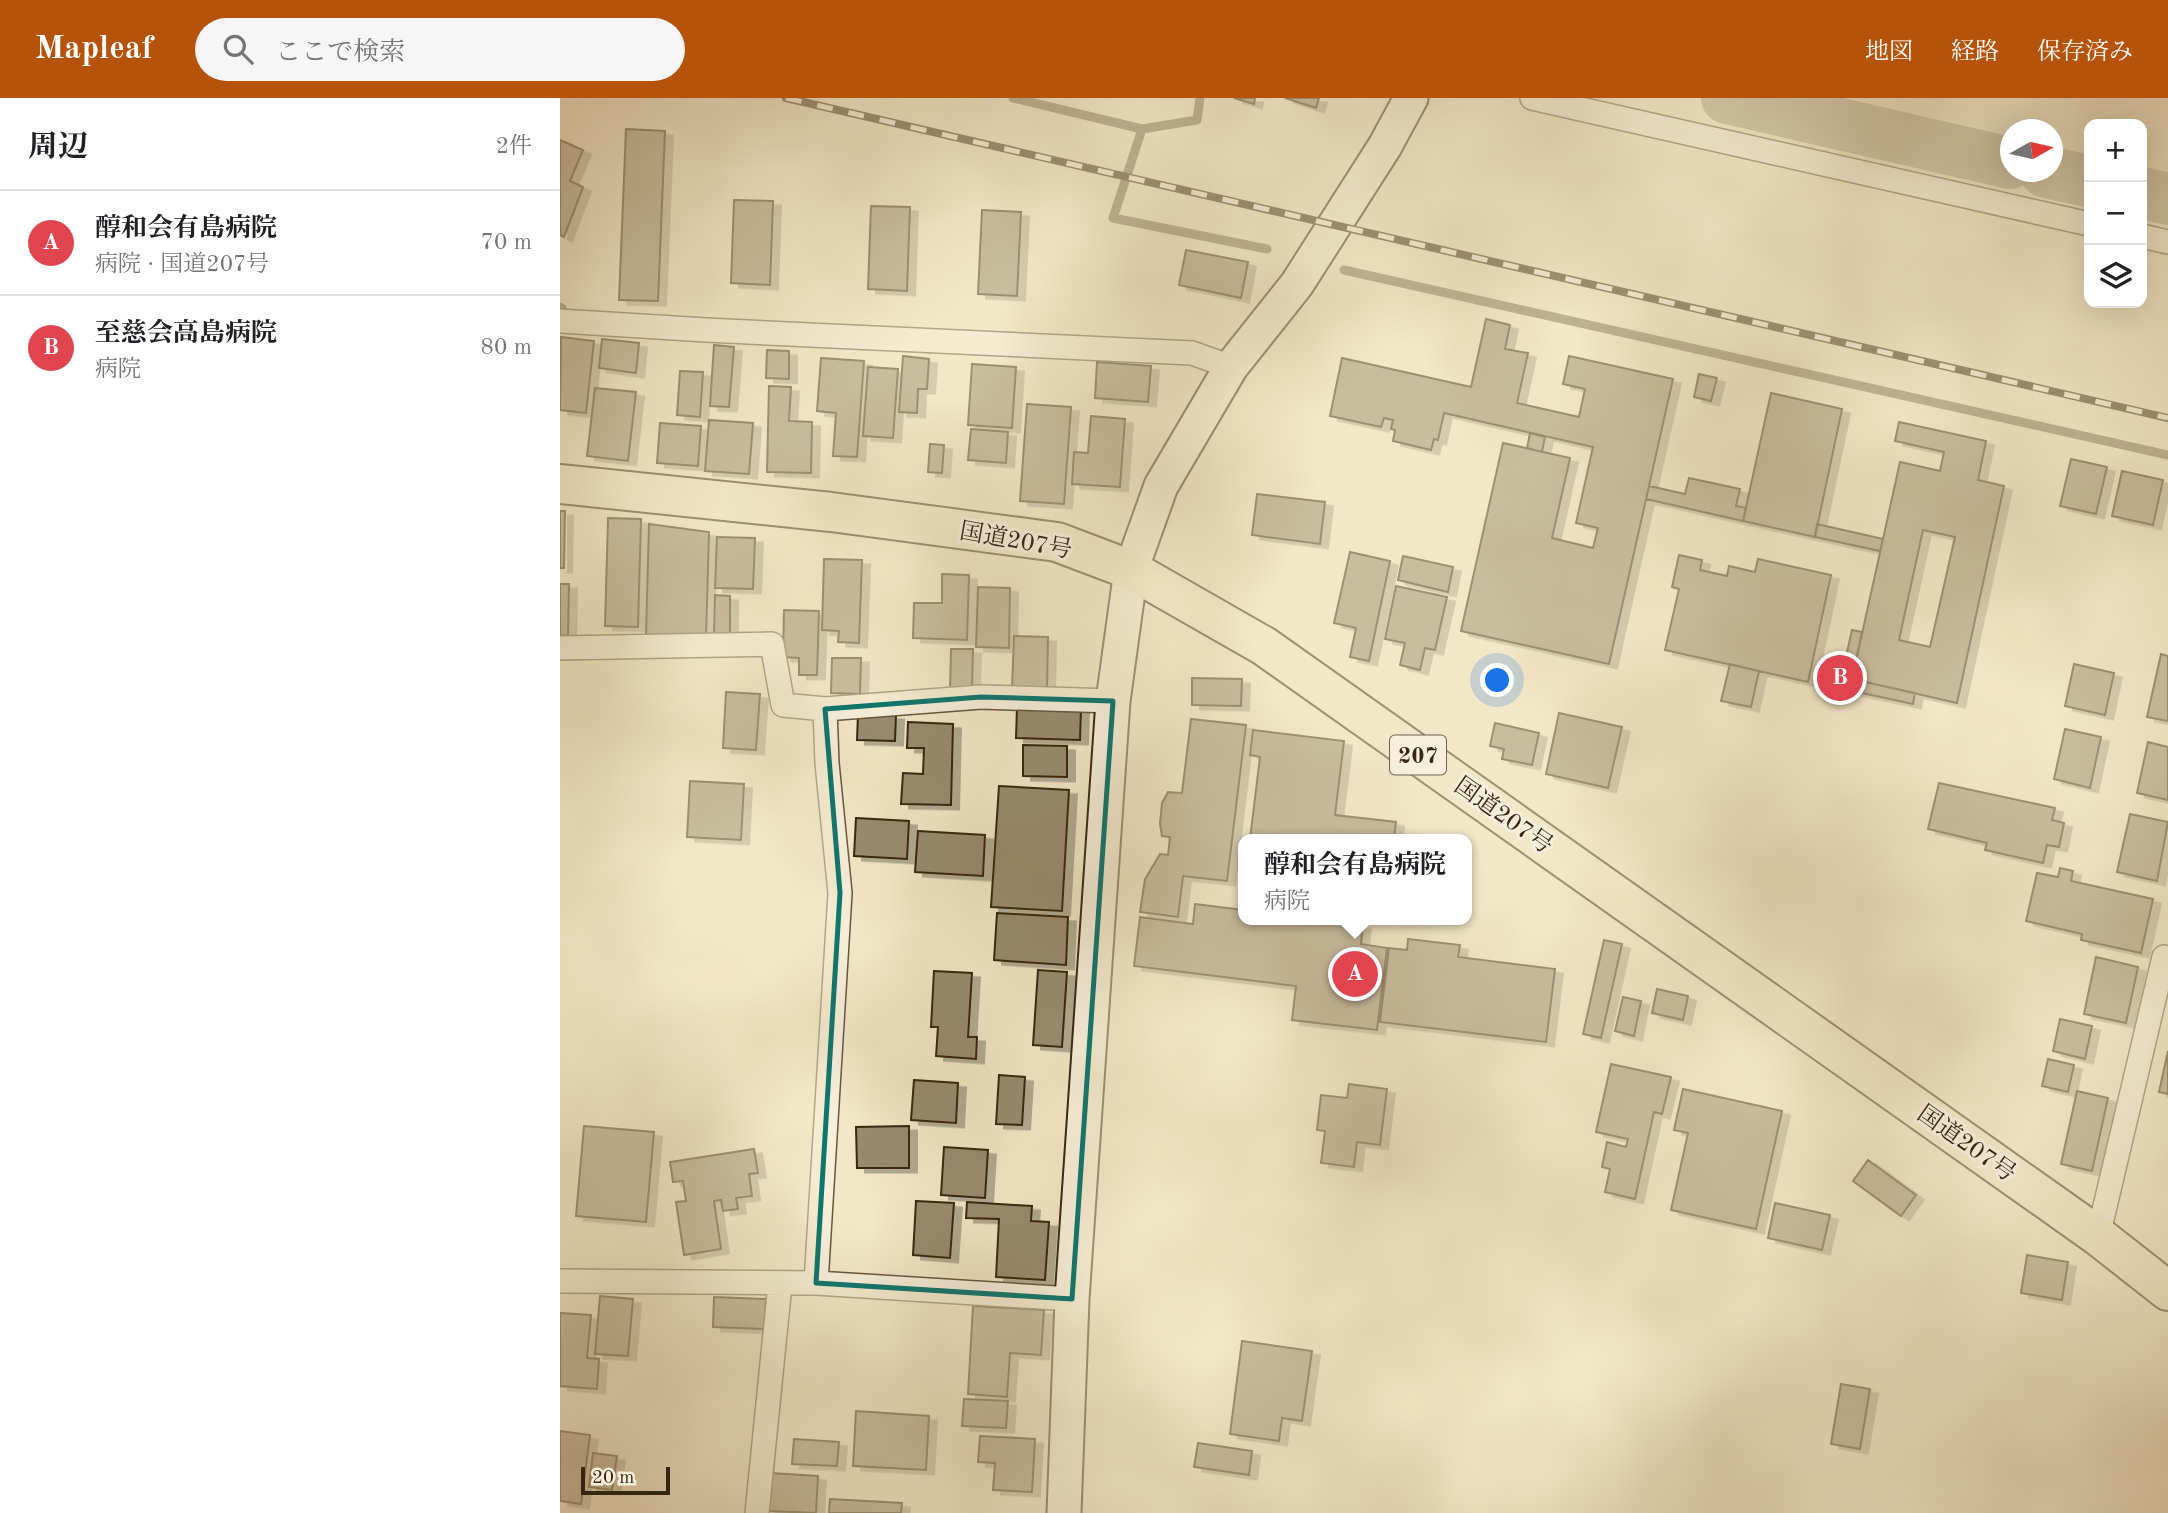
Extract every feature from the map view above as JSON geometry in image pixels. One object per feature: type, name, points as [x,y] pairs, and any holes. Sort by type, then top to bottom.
[{"type":"highway","name":"国道207号","points":[[560,484],[831,512],[1056,542],[1130,570],[1264,646],[2098,1236],[2168,1291]]},
{"type":"street","points":[[1064,1513],[1072,1299],[1113,701],[1130,570],[1161,486],[1231,367],[1297,284],[1385,146],[1411,98]]},
{"type":"street","points":[[1532,98],[2084,223]]},
{"type":"street","points":[[2147,237],[2168,242]]},
{"type":"street","points":[[560,321],[734,332],[1192,352],[1231,367]]},
{"type":"street","points":[[560,648],[772,644],[783,705],[825,709],[981,697],[1113,701]]},
{"type":"street","points":[[816,1283],[840,893],[827,763],[825,709]]},
{"type":"street","points":[[2098,1236],[2167,952]]},
{"type":"street","points":[[560,1281],[816,1283],[1072,1299]]},
{"type":"street","points":[[757,1513],[780,1284]]},
{"type":"highlighted area","points":[[981,697],[1113,701],[1072,1299],[816,1283],[840,893],[825,709]]},
{"type":"building","points":[[1234,98],[1255,98],[1254,104]]},
{"type":"building","points":[[1285,98],[1319,98],[1316,108]]},
{"type":"building","points":[[626,129],[665,131],[658,301],[619,300]]},
{"type":"building","points":[[560,140],[583,150],[570,181],[583,187],[564,237],[560,235]]},
{"type":"building","points":[[734,200],[773,201],[770,285],[731,283]]},
{"type":"building","points":[[871,206],[910,207],[907,291],[868,289]]},
{"type":"building","points":[[982,210],[1021,212],[1017,296],[978,294]]},
{"type":"building","points":[[1186,250],[1248,262],[1241,298],[1179,285]]},
{"type":"building","points":[[1486,319],[1510,325],[1505,349],[1528,353],[1517,403],[1579,417],[1585,389],[1563,384],[1569,356],[1673,379],[1609,664],[1461,631],[1503,443],[1570,458],[1552,538],[1593,548],[1598,528],[1576,523],[1593,447],[1444,413],[1438,440],[1434,439],[1431,450],[1393,441],[1393,420],[1384,418],[1381,427],[1330,416],[1342,358],[1471,387]]},
{"type":"building","points":[[561,337],[594,341],[586,413],[560,410]]},
{"type":"building","points":[[602,339],[639,343],[636,373],[599,368]]},
{"type":"building","points":[[714,345],[734,347],[729,407],[710,406]]},
{"type":"building","points":[[767,350],[789,351],[789,379],[766,378]]},
{"type":"building","points":[[903,356],[929,359],[927,389],[918,389],[917,413],[899,412]]},
{"type":"building","points":[[821,358],[864,361],[857,457],[833,456],[836,413],[817,411]]},
{"type":"building","points":[[1097,362],[1151,366],[1148,402],[1095,398]]},
{"type":"building","points":[[972,364],[1016,367],[1012,428],[968,425]]},
{"type":"building","points":[[868,367],[898,369],[893,438],[863,436]]},
{"type":"building","points":[[680,371],[703,372],[700,417],[677,415]]},
{"type":"building","points":[[1699,374],[1717,378],[1711,401],[1694,397]]},
{"type":"building","points":[[769,386],[791,387],[789,421],[812,422],[811,473],[767,472]]},
{"type":"building","points":[[595,388],[636,392],[628,461],[587,456]]},
{"type":"building","points":[[1771,393],[1842,409],[1815,537],[1743,521]]},
{"type":"building","points":[[1027,404],[1071,407],[1064,504],[1020,501]]},
{"type":"building","points":[[1091,416],[1125,419],[1120,487],[1072,484],[1074,452],[1088,453]]},
{"type":"building","points":[[709,420],[753,423],[749,474],[705,471]]},
{"type":"building","points":[[1899,422],[1986,441],[1978,480],[2004,486],[1957,703],[1852,679],[1900,462],[1940,471],[1944,452],[1895,441]],"holes":[[[1923,530],[1955,537],[1930,647],[1899,640]]]},
{"type":"building","points":[[660,423],[701,426],[698,466],[657,463]]},
{"type":"building","points":[[971,429],[1008,432],[1006,463],[968,460]]},
{"type":"building","points":[[1530,433],[1545,437],[1542,452],[1527,448]]},
{"type":"building","points":[[930,444],[944,445],[942,473],[928,472]]},
{"type":"building","points":[[2071,459],[2107,467],[2096,514],[2060,506]]},
{"type":"building","points":[[2122,471],[2163,480],[2153,525],[2112,516]]},
{"type":"building","points":[[1689,478],[1740,489],[1736,506],[1746,508],[1743,521],[1646,499],[1649,486],[1685,494]]},
{"type":"building","points":[[1257,494],[1325,502],[1320,544],[1252,535]]},
{"type":"building","points":[[560,511],[565,511],[564,568],[560,568]]},
{"type":"building","points":[[608,518],[641,519],[638,627],[605,626]]},
{"type":"building","points":[[649,524],[709,532],[706,637],[646,635]]},
{"type":"building","points":[[1817,524],[1883,539],[1880,551],[1815,537]]},
{"type":"building","points":[[717,537],[755,538],[753,589],[715,588]]},
{"type":"building","points":[[1350,552],[1390,561],[1369,661],[1350,657],[1356,628],[1334,623]]},
{"type":"building","points":[[1679,555],[1702,560],[1700,570],[1727,576],[1729,566],[1755,572],[1758,559],[1831,575],[1808,682],[1665,650],[1679,589],[1672,587]]},
{"type":"building","points":[[1403,556],[1453,567],[1448,592],[1398,580]]},
{"type":"building","points":[[824,559],[862,560],[859,643],[838,642],[839,631],[822,630]]},
{"type":"building","points":[[942,574],[969,575],[967,640],[913,638],[914,603],[942,603]]},
{"type":"building","points":[[560,584],[569,584],[568,636],[560,635]]},
{"type":"building","points":[[1396,586],[1447,597],[1435,650],[1425,648],[1420,670],[1400,665],[1405,643],[1385,639]]},
{"type":"building","points":[[978,587],[1010,588],[1009,648],[976,647]]},
{"type":"building","points":[[715,595],[730,596],[730,637],[714,636]]},
{"type":"building","points":[[784,610],[819,611],[817,675],[799,675],[799,658],[783,657]]},
{"type":"building","points":[[1852,630],[1862,632],[1852,679],[1915,693],[1913,704],[1839,688]]},
{"type":"building","points":[[1014,636],[1048,637],[1047,690],[1012,688]]},
{"type":"building","points":[[951,649],[973,649],[972,691],[950,690]]},
{"type":"building","points":[[2161,654],[2168,656],[2168,721],[2147,717]]},
{"type":"building","points":[[832,658],[861,658],[860,694],[831,693]]},
{"type":"building","points":[[1730,664],[1759,671],[1751,707],[1721,701]]},
{"type":"building","points":[[2074,664],[2114,673],[2105,715],[2065,706]]},
{"type":"building","points":[[1192,678],[1242,679],[1241,706],[1192,705]]},
{"type":"building","points":[[726,692],[760,694],[756,750],[723,748]]},
{"type":"building","points":[[1017,706],[1081,708],[1080,740],[1016,738]]},
{"type":"building","points":[[1559,713],[1622,727],[1608,788],[1546,774]]},
{"type":"building","points":[[858,714],[896,715],[895,741],[857,740]]},
{"type":"building","points":[[1191,719],[1246,725],[1227,881],[1183,876],[1178,917],[1140,912],[1145,879],[1160,854],[1168,855],[1170,837],[1162,836],[1160,824],[1162,803],[1168,792],[1182,793]]},
{"type":"building","points":[[908,722],[953,724],[951,805],[901,804],[903,773],[923,774],[924,748],[907,748]]},
{"type":"building","points":[[1495,723],[1539,733],[1532,765],[1502,759],[1504,749],[1490,746]]},
{"type":"building","points":[[2065,729],[2101,737],[2090,788],[2054,779]]},
{"type":"building","points":[[1253,730],[1344,741],[1335,815],[1396,822],[1395,834],[1251,834],[1260,757],[1250,755]]},
{"type":"building","points":[[2148,742],[2168,747],[2168,800],[2137,793]]},
{"type":"building","points":[[1023,745],[1067,746],[1067,777],[1023,776]]},
{"type":"building","points":[[690,781],[744,784],[741,840],[687,837]]},
{"type":"building","points":[[1939,783],[2055,808],[2052,820],[2064,823],[2059,847],[2047,845],[2043,863],[1985,850],[1987,843],[1928,829]]},
{"type":"building","points":[[999,786],[1069,790],[1062,911],[991,907]]},
{"type":"building","points":[[2130,814],[2168,822],[2157,881],[2117,872]]},
{"type":"building","points":[[856,818],[909,821],[907,859],[854,856]]},
{"type":"building","points":[[918,831],[985,835],[983,876],[915,872]]},
{"type":"building","points":[[2060,868],[2073,871],[2071,881],[2153,899],[2141,953],[2081,940],[2082,934],[2026,921],[2037,873],[2058,877]]},
{"type":"building","points":[[1195,904],[1238,909],[1238,925],[1363,925],[1361,944],[1387,948],[1377,1030],[1292,1020],[1296,986],[1134,966],[1140,917],[1193,924]]},
{"type":"building","points":[[997,913],[1068,917],[1066,965],[994,960]]},
{"type":"building","points":[[1408,939],[1460,945],[1458,957],[1555,969],[1546,1042],[1380,1022],[1389,948],[1407,950]]},
{"type":"building","points":[[1604,940],[1622,944],[1601,1038],[1583,1034]]},
{"type":"building","points":[[2096,957],[2138,967],[2126,1023],[2084,1014]]},
{"type":"building","points":[[1038,970],[1067,972],[1062,1047],[1033,1045]]},
{"type":"building","points":[[934,971],[972,973],[968,1037],[977,1037],[976,1059],[936,1056],[938,1027],[931,1027]]},
{"type":"building","points":[[1657,989],[1688,996],[1683,1020],[1652,1013]]},
{"type":"building","points":[[1623,997],[1641,1001],[1634,1036],[1615,1031]]},
{"type":"building","points":[[2060,1019],[2092,1026],[2085,1059],[2053,1051]]},
{"type":"building","points":[[2168,1051],[2168,1094],[2159,1092]]},
{"type":"building","points":[[2048,1059],[2074,1065],[2068,1092],[2042,1086]]},
{"type":"building","points":[[1611,1064],[1671,1077],[1662,1114],[1654,1112],[1635,1199],[1605,1192],[1610,1169],[1602,1167],[1607,1142],[1626,1147],[1628,1139],[1596,1132]]},
{"type":"building","points":[[999,1075],[1025,1077],[1022,1125],[996,1124]]},
{"type":"building","points":[[914,1080],[958,1083],[956,1123],[911,1120]]},
{"type":"building","points":[[1349,1084],[1387,1089],[1380,1145],[1357,1142],[1354,1167],[1321,1163],[1325,1131],[1317,1130],[1321,1095],[1347,1098]]},
{"type":"building","points":[[1683,1089],[1782,1111],[1756,1229],[1671,1210],[1688,1133],[1674,1130]]},
{"type":"building","points":[[2077,1091],[2108,1098],[2092,1171],[2061,1164]]},
{"type":"building","points":[[584,1126],[654,1132],[646,1222],[576,1216]]},
{"type":"building","points":[[909,1126],[909,1168],[857,1168],[856,1127]]},
{"type":"building","points":[[944,1147],[988,1150],[985,1198],[941,1195]]},
{"type":"building","points":[[754,1149],[758,1173],[749,1174],[752,1196],[736,1198],[738,1209],[723,1211],[721,1200],[714,1201],[721,1249],[684,1255],[676,1202],[686,1201],[683,1181],[673,1182],[670,1162]]},
{"type":"building","points":[[1868,1160],[1916,1195],[1901,1216],[1853,1181]]},
{"type":"building","points":[[916,1201],[954,1203],[950,1258],[913,1255]]},
{"type":"building","points":[[967,1202],[1032,1206],[1031,1221],[1049,1222],[1045,1280],[996,1277],[999,1219],[966,1218]]},
{"type":"building","points":[[1775,1203],[1830,1215],[1822,1250],[1768,1238]]},
{"type":"building","points":[[2027,1255],[2068,1262],[2062,1300],[2021,1293]]},
{"type":"building","points":[[600,1296],[633,1299],[628,1356],[595,1354]]},
{"type":"building","points":[[714,1297],[766,1299],[764,1329],[713,1327]]},
{"type":"building","points":[[973,1306],[1044,1310],[1041,1355],[1010,1353],[1007,1397],[968,1394]]},
{"type":"building","points":[[560,1313],[591,1315],[587,1358],[599,1359],[597,1389],[560,1386]]},
{"type":"building","points":[[1242,1341],[1312,1351],[1302,1421],[1282,1418],[1279,1441],[1230,1434]]},
{"type":"building","points":[[1841,1384],[1870,1389],[1860,1449],[1831,1444]]},
{"type":"building","points":[[964,1399],[1008,1401],[1006,1428],[962,1426]]},
{"type":"building","points":[[856,1411],[929,1416],[926,1470],[853,1466]]},
{"type":"building","points":[[560,1431],[590,1435],[581,1504],[560,1501]]},
{"type":"building","points":[[980,1436],[1035,1439],[1032,1492],[993,1490],[995,1463],[978,1462]]},
{"type":"building","points":[[794,1439],[839,1442],[837,1466],[792,1464]]},
{"type":"building","points":[[1198,1443],[1252,1451],[1249,1475],[1194,1467]]},
{"type":"building","points":[[593,1453],[617,1456],[612,1490],[589,1487]]},
{"type":"building","points":[[770,1473],[818,1476],[816,1513],[768,1511]]},
{"type":"building","points":[[830,1499],[902,1503],[901,1513],[829,1513]]},
{"type":"waterway","points":[[1013,98],[1142,129],[1197,120],[1200,98]]},
{"type":"waterway","points":[[1727,98],[2000,161]]},
{"type":"waterway","points":[[1142,129],[1113,218],[1267,249]]},
{"type":"waterway","points":[[2063,176],[2084,180]]},
{"type":"waterway","points":[[2147,194],[2168,199]]},
{"type":"waterway","points":[[1344,270],[2168,455]]},
{"type":"railway","points":[[786,98],[2168,418]]},
{"type":"place","name":"至慈会高島病院","points":[[1840,678]]},
{"type":"place","name":"醇和会有島病院","points":[[1355,974]]}]
